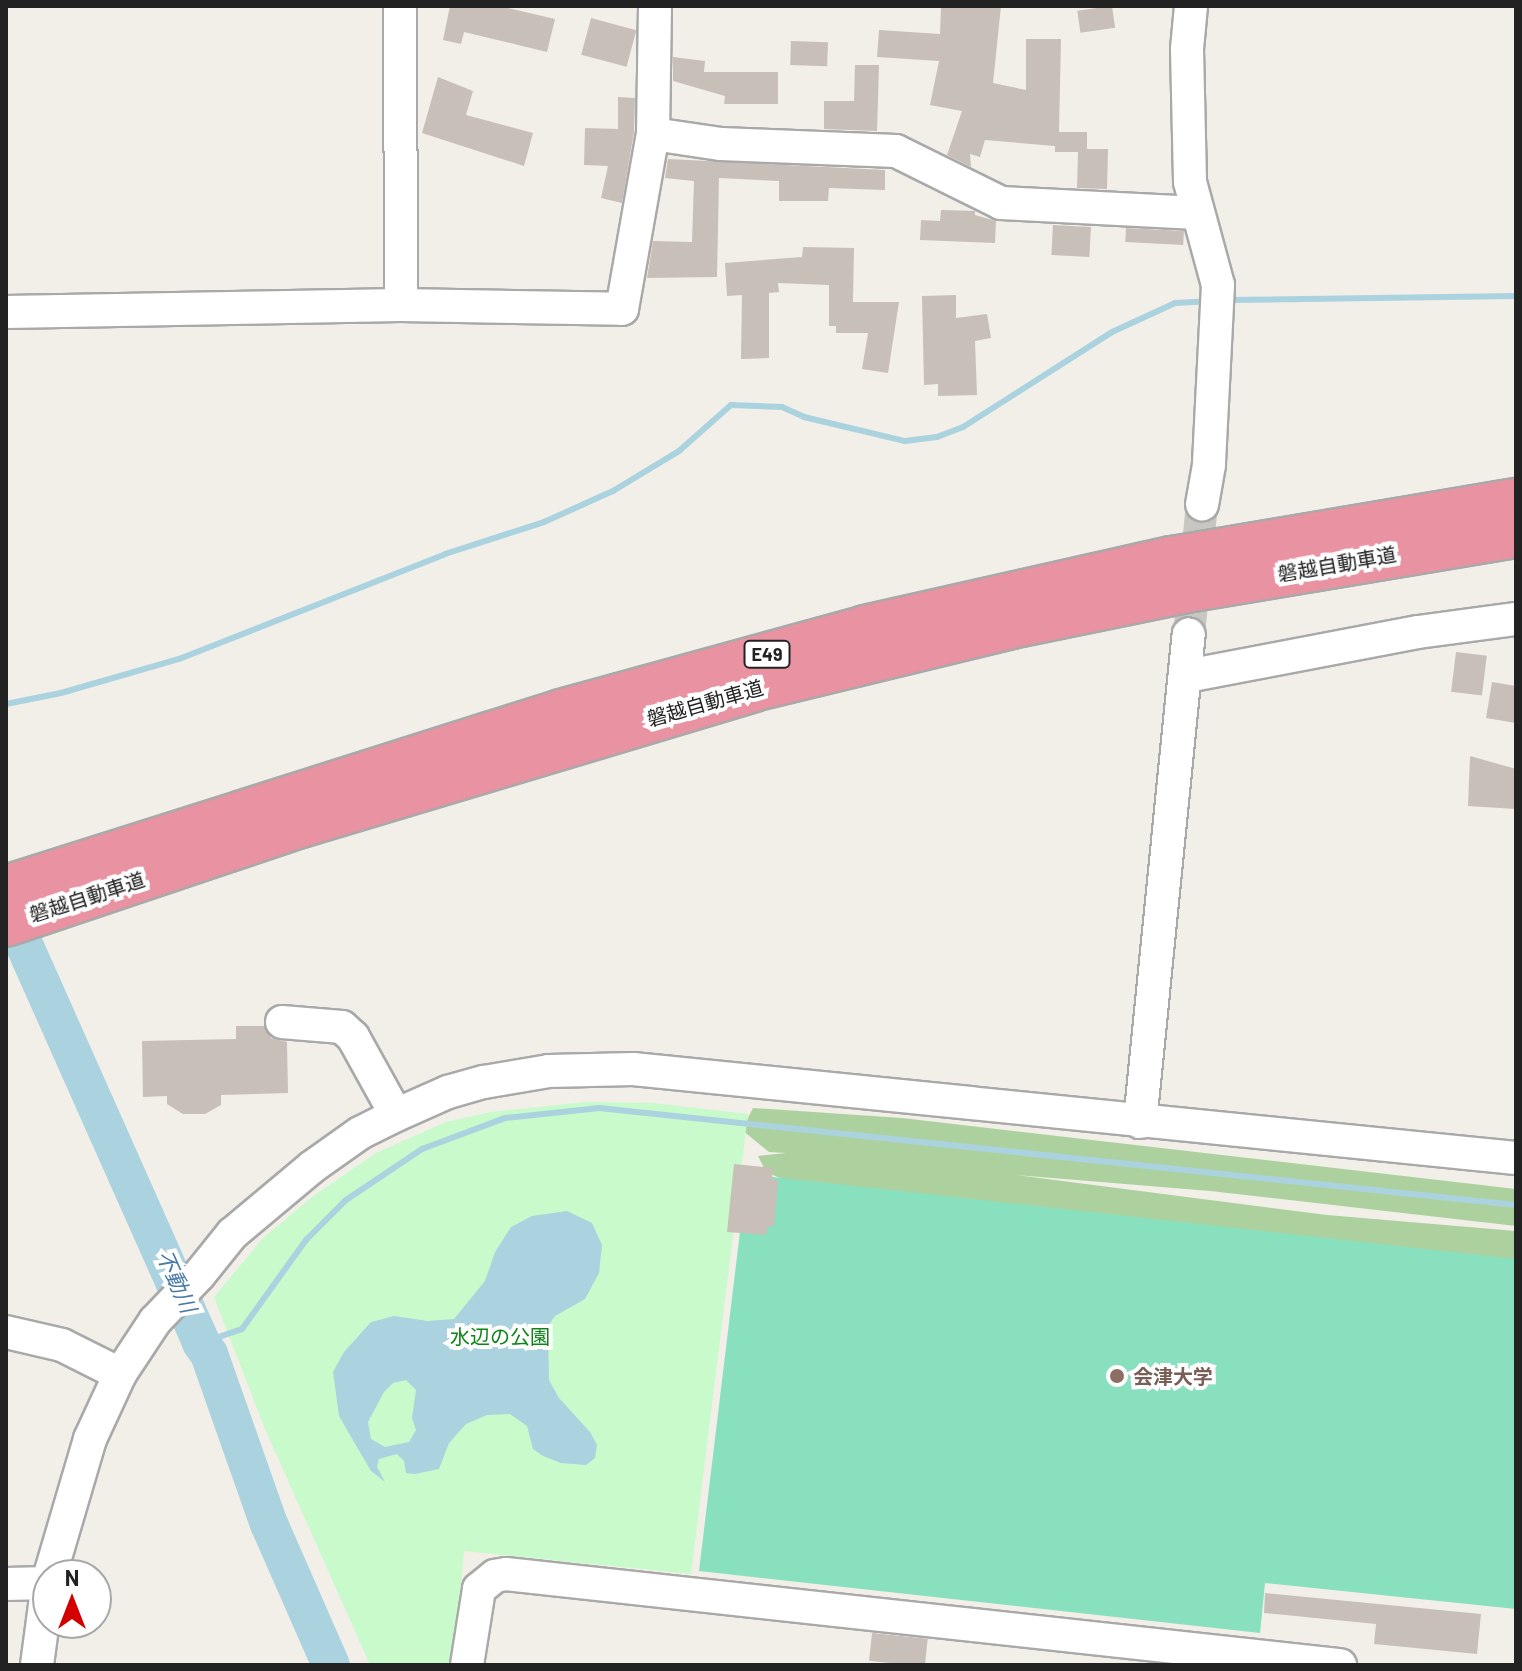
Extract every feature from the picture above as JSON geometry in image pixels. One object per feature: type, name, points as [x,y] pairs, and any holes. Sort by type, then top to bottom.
[{"type":"highway","name":"磐越自動車道","points":[[6,924],[31,892],[561,712],[865,628],[1172,559],[1516,501]]},
{"type":"highway","name":"磐越自動車道","points":[[31,892],[316,820],[753,689],[1011,626],[1181,591],[1516,535]]},
{"type":"street","points":[[400,6],[401,305]]},
{"type":"street","points":[[6,312],[401,305],[622,309],[653,134],[655,6]]},
{"type":"street","points":[[1191,6],[1187,49],[1190,182],[1218,285],[1209,465],[1202,504]]},
{"type":"street","points":[[653,134],[721,144],[896,151],[1001,203],[1197,213]]},
{"type":"street","points":[[1187,676],[1418,632],[1516,619]]},
{"type":"street","points":[[1140,1122],[1189,634]]},
{"type":"street","points":[[282,1022],[342,1027],[353,1037],[389,1102]]},
{"type":"street","points":[[55,1559],[90,1439],[120,1374],[155,1321],[199,1275],[232,1234],[265,1204],[360,1133],[448,1092],[515,1075],[633,1069],[1516,1158]]},
{"type":"street","points":[[6,1332],[62,1345],[120,1374]]},
{"type":"street","points":[[467,1665],[479,1589],[495,1576],[506,1574],[1242,1660],[1340,1665]]},
{"type":"street","points":[[6,1584],[32,1583]]},
{"type":"street","points":[[37,1665],[40,1639]]},
{"type":"green space","name":"水辺の公園","points":[[585,1102],[654,1103],[748,1114],[691,1574],[464,1551],[454,1665],[370,1665],[265,1429],[214,1297],[263,1238],[312,1197],[376,1153],[446,1122],[491,1112]]},
{"type":"green space","points":[[753,1108],[902,1118],[1516,1189],[1516,1226],[1210,1191],[1016,1175],[1327,1215],[1516,1231],[1516,1271],[810,1191],[766,1172],[758,1156],[786,1153],[769,1152],[742,1130]]},
{"type":"green space","name":"会津大学","points":[[747,1174],[1516,1259],[1516,1609],[1265,1583],[1260,1633],[699,1571]]},
{"type":"water","points":[[567,1211],[592,1223],[602,1245],[599,1273],[585,1299],[555,1316],[548,1326],[549,1380],[559,1398],[590,1432],[597,1445],[595,1458],[586,1465],[561,1463],[543,1456],[533,1449],[527,1426],[510,1414],[487,1415],[466,1424],[449,1443],[439,1469],[406,1473],[404,1461],[397,1454],[379,1459],[377,1467],[385,1482],[371,1471],[339,1416],[333,1372],[344,1352],[371,1322],[394,1316],[428,1321],[454,1319],[485,1281],[495,1252],[511,1227],[532,1216]],"holes":[[[406,1380],[416,1390],[412,1418],[416,1430],[409,1442],[385,1447],[371,1439],[368,1422],[384,1392],[393,1383]]]},
{"type":"building","points":[[450,6],[500,6],[555,19],[547,52],[464,32],[461,44],[443,40]]},
{"type":"building","points":[[941,6],[1001,6],[993,83],[1026,90],[1026,39],[1061,39],[1059,132],[1087,132],[1087,149],[1108,149],[1107,189],[1077,188],[1078,152],[1055,152],[1055,146],[985,140],[980,157],[970,154],[971,167],[947,155],[962,111],[930,105],[939,61],[877,57],[879,30],[940,34]]},
{"type":"building","points":[[1112,6],[1115,28],[1080,33],[1077,11]]},
{"type":"building","points":[[591,18],[636,30],[627,67],[581,55]]},
{"type":"building","points":[[791,41],[828,42],[827,66],[790,65]]},
{"type":"building","points":[[673,57],[705,61],[704,72],[778,72],[778,104],[724,104],[725,96],[673,81]]},
{"type":"building","points":[[855,65],[879,65],[877,131],[824,129],[824,101],[854,101]]},
{"type":"building","points":[[438,77],[473,91],[466,115],[533,133],[524,166],[422,133]]},
{"type":"building","points":[[618,97],[635,98],[634,132],[622,203],[601,198],[608,166],[584,165],[585,128],[618,129]]},
{"type":"building","points":[[668,159],[885,170],[885,190],[829,188],[828,201],[779,201],[779,181],[719,178],[717,277],[647,278],[653,241],[692,242],[694,181],[665,178]]},
{"type":"building","points":[[941,210],[975,211],[975,215],[996,221],[995,243],[920,240],[921,220],[940,221]]},
{"type":"building","points":[[1053,225],[1091,227],[1089,257],[1051,255]]},
{"type":"building","points":[[1126,228],[1184,231],[1183,245],[1125,242]]},
{"type":"building","points":[[803,247],[854,248],[853,302],[899,302],[888,373],[862,369],[868,333],[836,333],[836,326],[829,326],[829,285],[778,283],[779,292],[769,293],[769,358],[741,359],[742,295],[727,296],[725,263],[802,257]]},
{"type":"building","points":[[956,295],[956,318],[987,314],[991,338],[975,341],[977,395],[938,396],[938,384],[924,385],[922,296]]},
{"type":"building","points":[[1456,652],[1487,656],[1482,695],[1451,692]]},
{"type":"building","points":[[1492,682],[1516,686],[1516,723],[1486,718]]},
{"type":"building","points":[[1470,756],[1516,769],[1516,809],[1468,806]]},
{"type":"building","points":[[236,1026],[264,1026],[271,1038],[287,1042],[288,1093],[221,1095],[221,1105],[205,1114],[183,1114],[167,1104],[167,1096],[143,1097],[142,1041],[236,1039]]},
{"type":"building","points":[[734,1164],[773,1168],[772,1179],[778,1180],[774,1227],[768,1226],[766,1235],[727,1232]]},
{"type":"building","points":[[1265,1593],[1481,1614],[1477,1654],[1374,1644],[1376,1624],[1264,1613]]},
{"type":"building","points":[[872,1633],[928,1639],[925,1665],[869,1661]]},
{"type":"waterway","points":[[1228,300],[1516,296]]},
{"type":"waterway","points":[[6,704],[61,693],[179,659],[445,554],[544,522],[613,491],[679,451],[731,405],[782,407],[804,417],[905,441],[937,437],[963,427],[1112,332],[1175,303],[1208,301]]},
{"type":"waterway","name":"不動川","points":[[6,904],[201,1343],[209,1354],[269,1524],[331,1665]]},
{"type":"waterway","points":[[201,1343],[242,1329],[306,1240],[346,1200],[422,1149],[505,1118],[599,1108],[1516,1205]]},
{"type":"tunnel","points":[[1189,634],[1202,504]]},
{"type":"place","name":"会津大学","points":[[1117,1376]]}]
